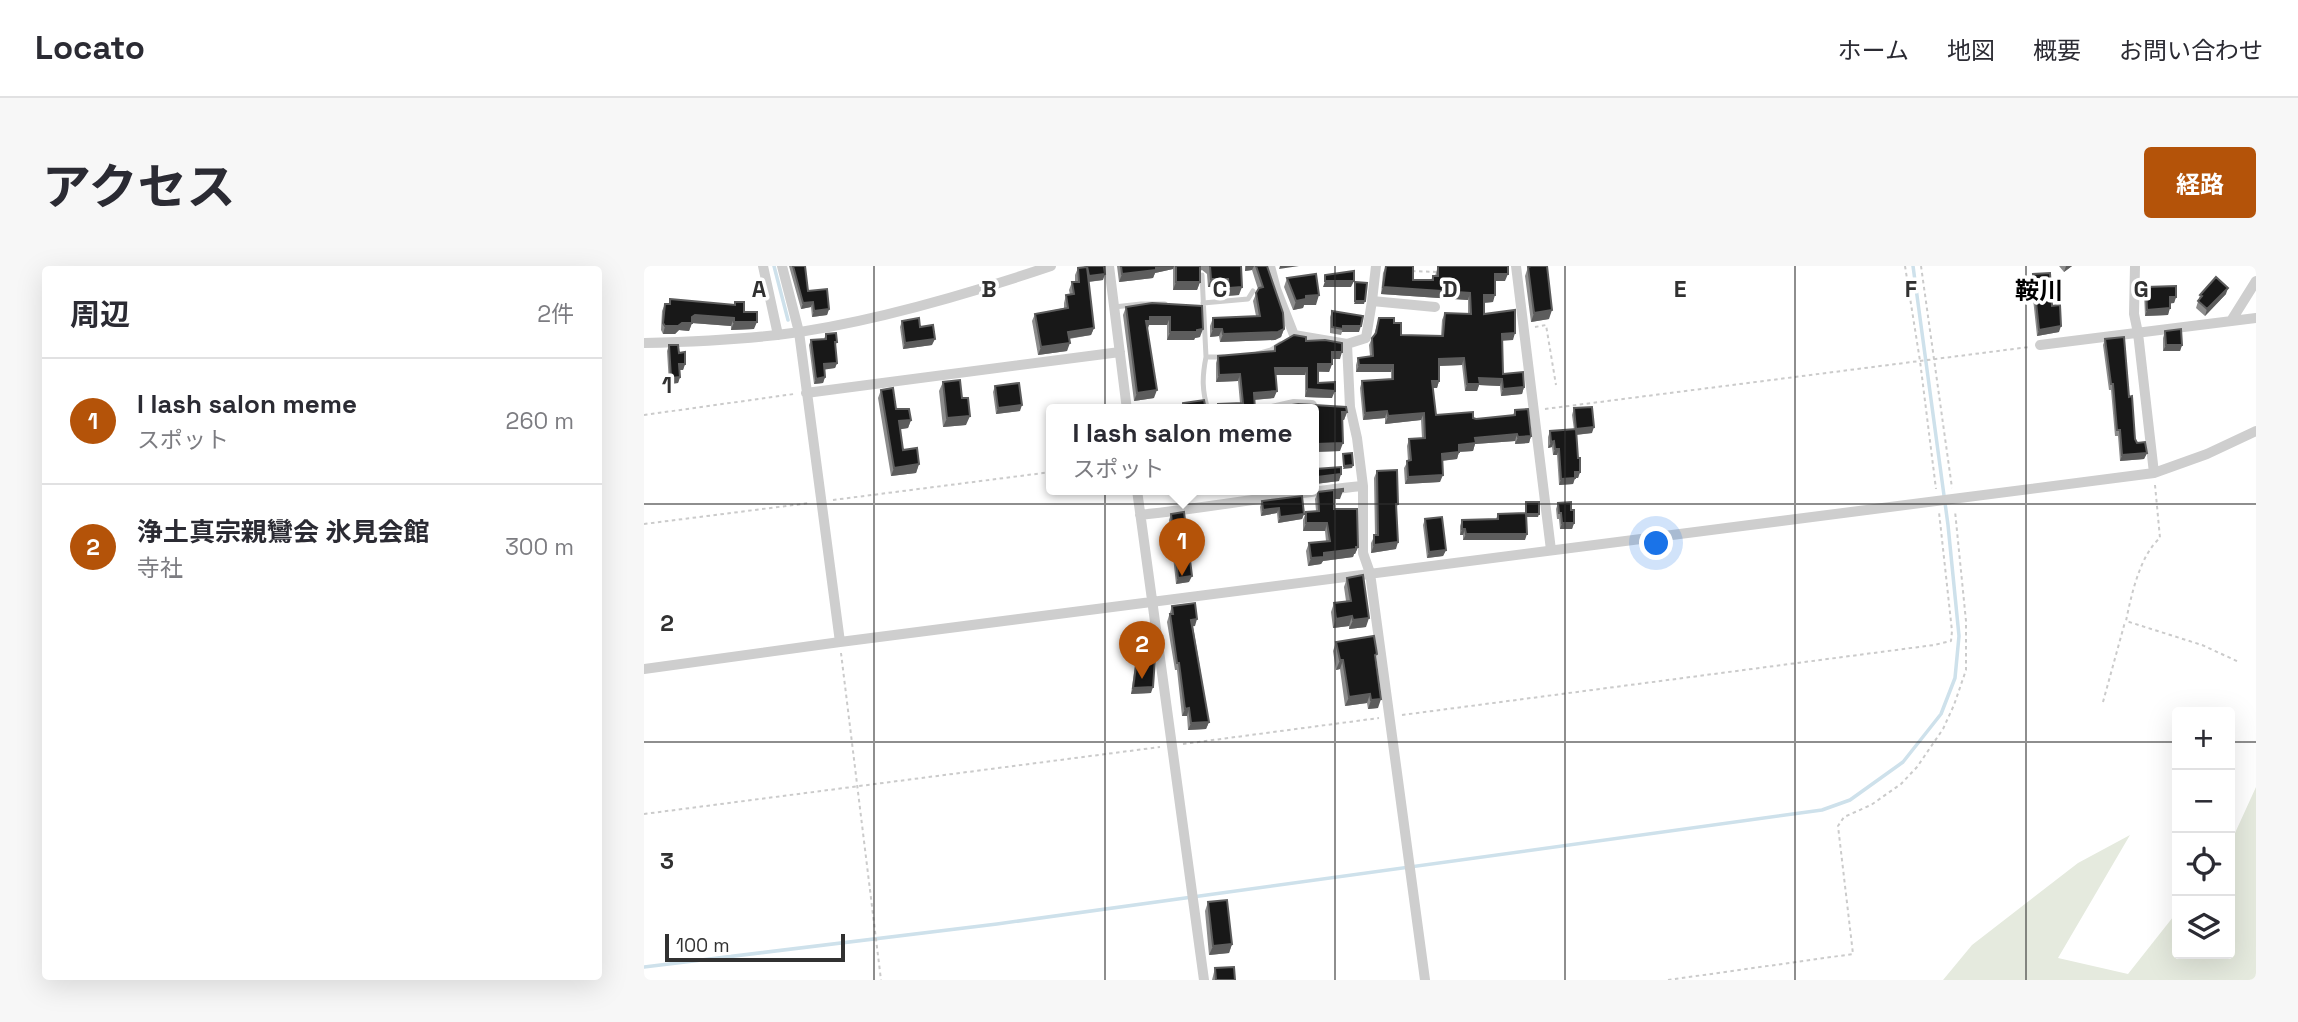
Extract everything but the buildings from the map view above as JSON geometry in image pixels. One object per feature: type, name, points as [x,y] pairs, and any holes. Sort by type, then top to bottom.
[{"type":"street","points":[[763,266],[778,335]]},
{"type":"street","points":[[782,266],[799,332],[839,642]]},
{"type":"street","points":[[644,343],[696,342],[799,332],[903,310],[1051,266]]},
{"type":"street","points":[[1109,266],[1126,404]]},
{"type":"street","points":[[1270,266],[1294,335],[1347,344],[1366,338],[1376,266]]},
{"type":"street","points":[[2135,266],[2134,314],[2154,473]]},
{"type":"street","points":[[1519,267],[1523,328],[1551,550]]},
{"type":"street","points":[[2231,321],[2256,281]]},
{"type":"street","points":[[1372,301],[1435,307]]},
{"type":"street","points":[[2040,345],[2256,318]]},
{"type":"street","points":[[1347,344],[1338,406],[1357,438],[1363,486],[1363,552],[1370,573],[1425,980]]},
{"type":"street","points":[[806,393],[1120,352]]},
{"type":"street","points":[[1319,405],[1338,406]]},
{"type":"street","points":[[644,669],[2154,473],[2207,454],[2256,431]]},
{"type":"street","points":[[1319,490],[1363,486]]},
{"type":"street","points":[[1138,495],[1204,980]]},
{"type":"street","points":[[1140,515],[1284,495]]},
{"type":"lane","points":[[1202,275],[1206,358],[1203,393],[1206,404]]},
{"type":"lane","points":[[1191,307],[1248,299],[1253,291]]},
{"type":"lane","points":[[1115,307],[1167,304]]},
{"type":"lane","points":[[1246,357],[1271,350],[1294,335]]},
{"type":"lane","points":[[1206,358],[1233,357]]},
{"type":"path","points":[[644,814],[1934,645],[1951,640],[1938,500],[1905,266]]},
{"type":"path","points":[[1668,980],[1853,954],[1838,826],[1844,817],[1871,805],[1901,783],[1917,767],[1943,729],[1966,670],[1966,621],[1954,498],[1921,266]]},
{"type":"path","points":[[1402,271],[1442,272]]},
{"type":"path","points":[[1523,328],[1546,325],[1556,385]]},
{"type":"path","points":[[1534,410],[2040,345]]},
{"type":"path","points":[[644,415],[806,393]]},
{"type":"path","points":[[644,524],[1046,473]]},
{"type":"path","points":[[2104,702],[2137,578],[2152,544],[2160,538],[2154,473]]},
{"type":"path","points":[[2126,621],[2202,645],[2239,662]]},
{"type":"path","points":[[839,642],[881,980]]},
{"type":"shaded area","points":[[2256,787],[2256,980],[1943,980],[1972,945],[2078,863],[2130,835],[2058,958],[2128,974],[2172,918],[2172,959],[2235,959],[2235,833]]},
{"type":"waterway","points":[[774,266],[788,320]]},
{"type":"waterway","points":[[644,967],[997,924],[1822,810],[1850,800],[1903,762],[1941,714],[1955,678],[1959,636],[1948,525],[1913,266]]},
{"type":"place","name":"I lash salon meme","points":[[1182,576]]},
{"type":"place","name":"浄土真宗親鸞会 氷見会館","points":[[1142,679]]},
{"type":"district","name":"鞍川","points":[[2039,291]]}]
